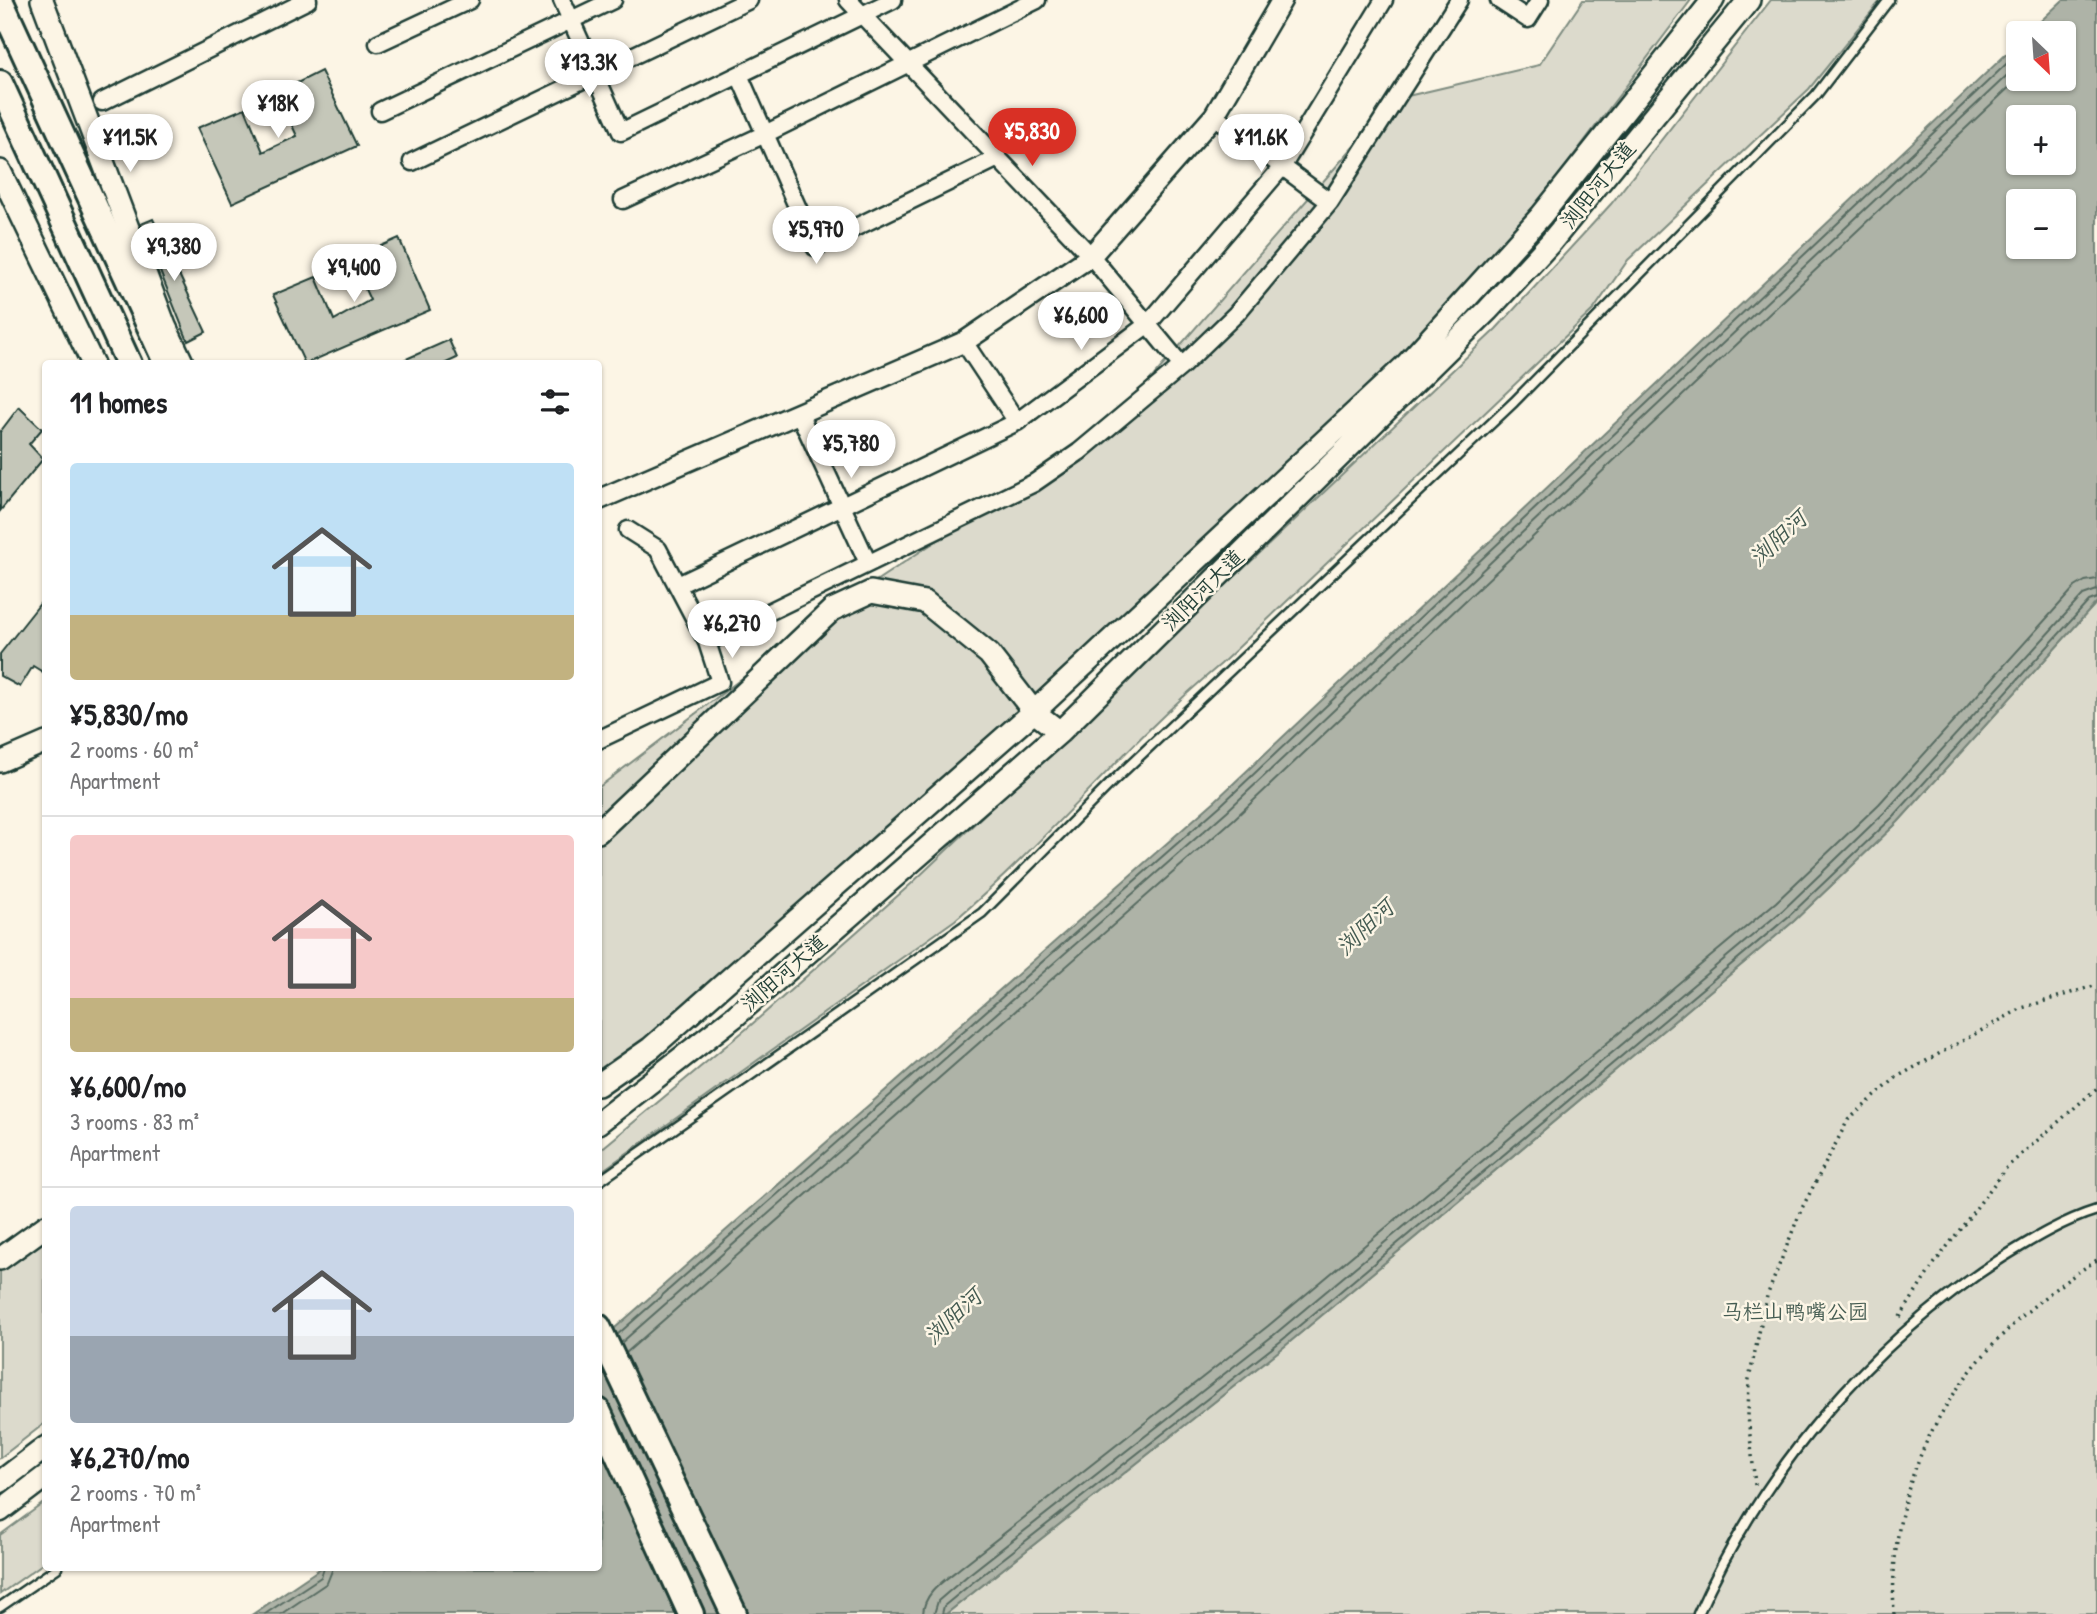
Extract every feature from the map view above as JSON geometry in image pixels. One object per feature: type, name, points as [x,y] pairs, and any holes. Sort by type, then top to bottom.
[{"type":"highway","points":[[0,0],[165,360]]},
{"type":"highway","points":[[0,83],[127,360]]},
{"type":"highway","points":[[602,1335],[734,1614]]},
{"type":"highway","points":[[602,1420],[691,1614]]},
{"type":"main road","points":[[41,0],[165,326],[181,360]]},
{"type":"main road","name":"浏阳河大道","points":[[602,1081],[651,1048],[1034,712],[1406,365],[1541,216],[1713,0]]},
{"type":"main road","name":"浏阳河大道","points":[[602,1119],[734,1017],[1060,732],[1488,310],[1551,242],[1749,0]]},
{"type":"main road","points":[[0,171],[91,360]]},
{"type":"main road","points":[[602,828],[832,610],[871,592],[925,602],[989,654],[1034,712],[1060,732]]},
{"type":"main road","points":[[0,1259],[42,1229]]},
{"type":"main road","points":[[0,1482],[42,1450]]},
{"type":"main road","points":[[0,1511],[42,1479]]},
{"type":"street","points":[[102,102],[308,0]]},
{"type":"street","points":[[377,43],[470,0]]},
{"type":"street","points":[[562,0],[621,132],[893,0]]},
{"type":"street","points":[[380,111],[612,0]]},
{"type":"street","points":[[412,162],[749,0]]},
{"type":"street","points":[[848,0],[1091,256],[1182,366]]},
{"type":"street","points":[[623,200],[765,135],[1037,0]]},
{"type":"street","points":[[602,498],[964,342],[1091,256],[1214,116],[1282,0]]},
{"type":"street","points":[[678,585],[1017,422],[1148,324],[1282,167],[1384,0]]},
{"type":"street","points":[[707,642],[1034,483],[1079,452],[1182,366],[1236,314],[1330,202],[1459,0]]},
{"type":"street","points":[[1499,0],[1528,19],[1540,0]]},
{"type":"street","points":[[739,75],[815,247],[998,158]]},
{"type":"street","points":[[1214,116],[1330,202]]},
{"type":"street","points":[[964,342],[1017,422]]},
{"type":"street","points":[[799,413],[868,563]]},
{"type":"street","points":[[602,738],[720,682],[707,642],[658,549],[628,530]]},
{"type":"street","points":[[0,762],[42,744]]},
{"type":"lane","points":[[602,1179],[982,913],[1109,785],[1514,402],[1816,95],[1889,0]]},
{"type":"lane","points":[[1698,1614],[1729,1551],[1758,1505],[1815,1426],[1869,1366],[1959,1286],[2027,1242],[2097,1210]]},
{"type":"lane","points":[[0,1607],[53,1571]]},
{"type":"path","points":[[1758,1505],[1748,1416],[1749,1379],[1768,1296],[1801,1210],[1848,1120],[1898,1077],[2022,1008],[2097,985]]},
{"type":"path","points":[[1898,1320],[1934,1264],[2007,1167],[2097,1088]]},
{"type":"path","points":[[1894,1614],[1896,1539],[1911,1483],[1937,1418],[1966,1375],[2013,1322],[2058,1284],[2097,1260]]},
{"type":"green space","points":[[1583,0],[1691,0],[1466,298],[651,1048],[602,1075],[602,785],[832,610],[1110,426],[1395,99],[1539,65]]},
{"type":"green space","points":[[1771,0],[1881,0],[1809,89],[1628,260],[1594,309],[1221,664],[1186,694],[990,889],[955,920],[602,1171],[602,1149],[751,1025],[911,884],[1496,329],[1611,204]]},
{"type":"green space","name":"马栏山鸭嘴公园","points":[[2097,602],[2097,1614],[946,1614],[1285,1346],[1794,921],[1898,822]]},
{"type":"green space","points":[[42,1218],[42,1425],[0,1458],[0,1254]]},
{"type":"green space","points":[[42,1504],[42,1564],[0,1594],[0,1535]]},
{"type":"water","name":"浏阳河","points":[[2063,0],[2097,0],[2097,602],[1898,822],[1794,921],[1285,1346],[946,1614],[253,1614],[317,1571],[602,1571],[602,1339],[1216,800],[2006,54],[2006,91],[2076,91],[2076,21],[2041,21]]},
{"type":"building","points":[[321,71],[357,146],[232,203],[197,128],[245,108],[263,152],[297,136],[277,93]]},
{"type":"building","points":[[153,219],[206,332],[188,341],[141,224]]},
{"type":"building","points":[[399,238],[430,310],[314,360],[303,360],[273,295],[316,277],[334,320],[370,300],[351,259]]},
{"type":"building","points":[[449,340],[457,358],[453,360],[404,360]]},
{"type":"building","points":[[19,407],[42,429],[29,444],[42,460],[0,511],[0,432]]},
{"type":"building","points":[[42,601],[42,672],[33,666],[20,687],[0,676],[0,654]]}]
